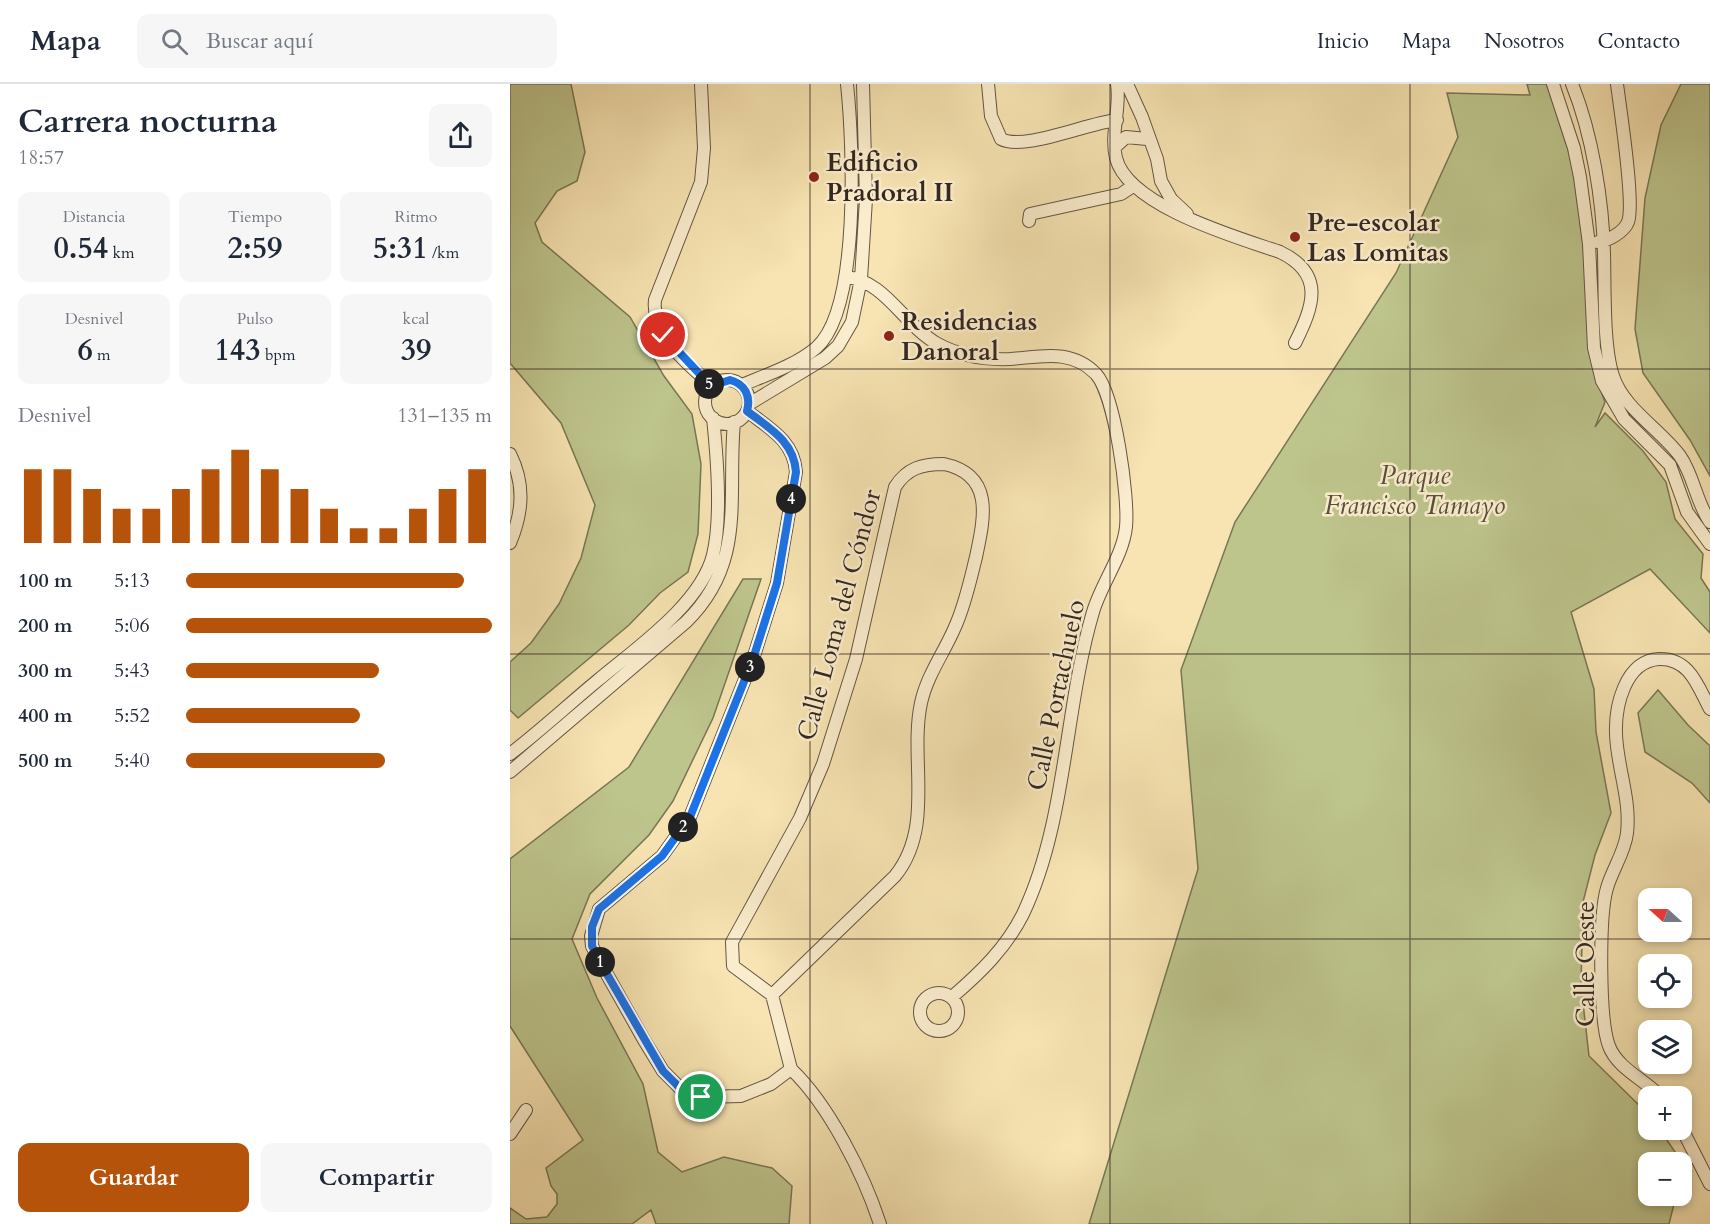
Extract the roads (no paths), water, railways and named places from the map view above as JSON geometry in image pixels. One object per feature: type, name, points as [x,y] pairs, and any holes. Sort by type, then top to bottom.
[{"type":"street","points":[[701,84],[704,148],[701,182],[655,300],[654,312],[663,335],[711,386]]},
{"type":"street","points":[[711,386],[730,380],[742,385],[816,348],[837,316],[845,277],[851,216],[847,84]]},
{"type":"street","points":[[713,418],[723,423],[734,422],[748,408],[825,358],[838,346],[852,322],[861,279],[866,199],[866,128],[863,84]]},
{"type":"street","points":[[988,84],[991,116],[1001,139],[1008,142],[1024,143],[1096,122],[1117,120]]},
{"type":"street","points":[[1117,84],[1119,97],[1115,147],[1121,171],[1133,186],[1160,206],[1280,252],[1293,258],[1302,267],[1309,280],[1312,301],[1307,320],[1295,344]]},
{"type":"street","points":[[1127,84],[1157,159],[1161,181],[1171,199],[1192,218]]},
{"type":"street","points":[[1553,84],[1574,148],[1589,244],[1594,348],[1602,381],[1624,419],[1670,465],[1687,512],[1710,544]]},
{"type":"street","points":[[1572,84],[1594,173],[1604,241],[1608,344],[1613,378],[1635,412],[1682,459],[1700,507],[1710,522]]},
{"type":"street","points":[[1589,244],[1604,241],[1621,231],[1628,222],[1629,210],[1617,84]]},
{"type":"street","points":[[1115,147],[1126,137],[1148,139]]},
{"type":"street","points":[[1029,221],[1030,214],[1121,194],[1133,186],[1151,190],[1161,181]]},
{"type":"street","points":[[845,277],[861,279]]},
{"type":"street","name":"Calle Portachuelo","points":[[861,279],[877,290],[936,343],[960,353],[993,358],[1053,354],[1089,369],[1097,376],[1104,389],[1120,453],[1125,489],[1126,531],[1090,621],[1066,733],[1056,806],[1041,868],[1022,916],[1000,949],[952,997]]},
{"type":"street","points":[[742,385],[748,408],[785,442],[795,461],[796,472],[777,583],[753,659],[690,817],[662,856],[599,909],[591,936],[592,946],[644,1040],[663,1071],[680,1088],[701,1097],[741,1096],[771,1084],[791,1070]]},
{"type":"street","points":[[510,754],[643,642],[698,587],[710,564],[715,543],[717,463],[713,418],[705,403],[711,386]]},
{"type":"street","points":[[510,772],[686,622],[708,597],[721,574],[728,552],[734,422]]},
{"type":"street","points":[[510,454],[517,468],[522,489],[518,520],[510,543]]},
{"type":"street","name":"Calle Loma del Cóndor","points":[[944,464],[956,466],[975,482],[984,509],[964,603],[955,628],[933,668],[921,704],[918,809],[910,854],[895,876],[772,995],[733,966],[732,942],[800,818],[823,764],[856,659],[896,487],[902,476],[920,466],[944,464]]},
{"type":"street","name":"Calle Oeste","points":[[1648,1086],[1627,1068],[1609,1048],[1603,1016],[1603,907],[1612,871],[1627,836],[1628,818],[1616,736],[1617,716],[1623,692],[1632,674],[1648,661],[1661,659],[1684,666],[1693,675],[1710,710]]},
{"type":"street","points":[[772,995],[791,1070],[819,1098],[865,1185],[880,1224]]},
{"type":"street","points":[[510,1134],[526,1110]]},
{"type":"street","points":[[1688,1140],[1710,1184]]},
{"type":"place","name":"Edificio Pradoral II","points":[[814,177]]},
{"type":"place","name":"Pre-escolar Las Lomitas","points":[[1295,237]]},
{"type":"place","name":"Residencias Danoral","points":[[889,336]]},
{"type":"park label","name":"Parque Francisco Tamayo","points":[[1415,490]]}]
